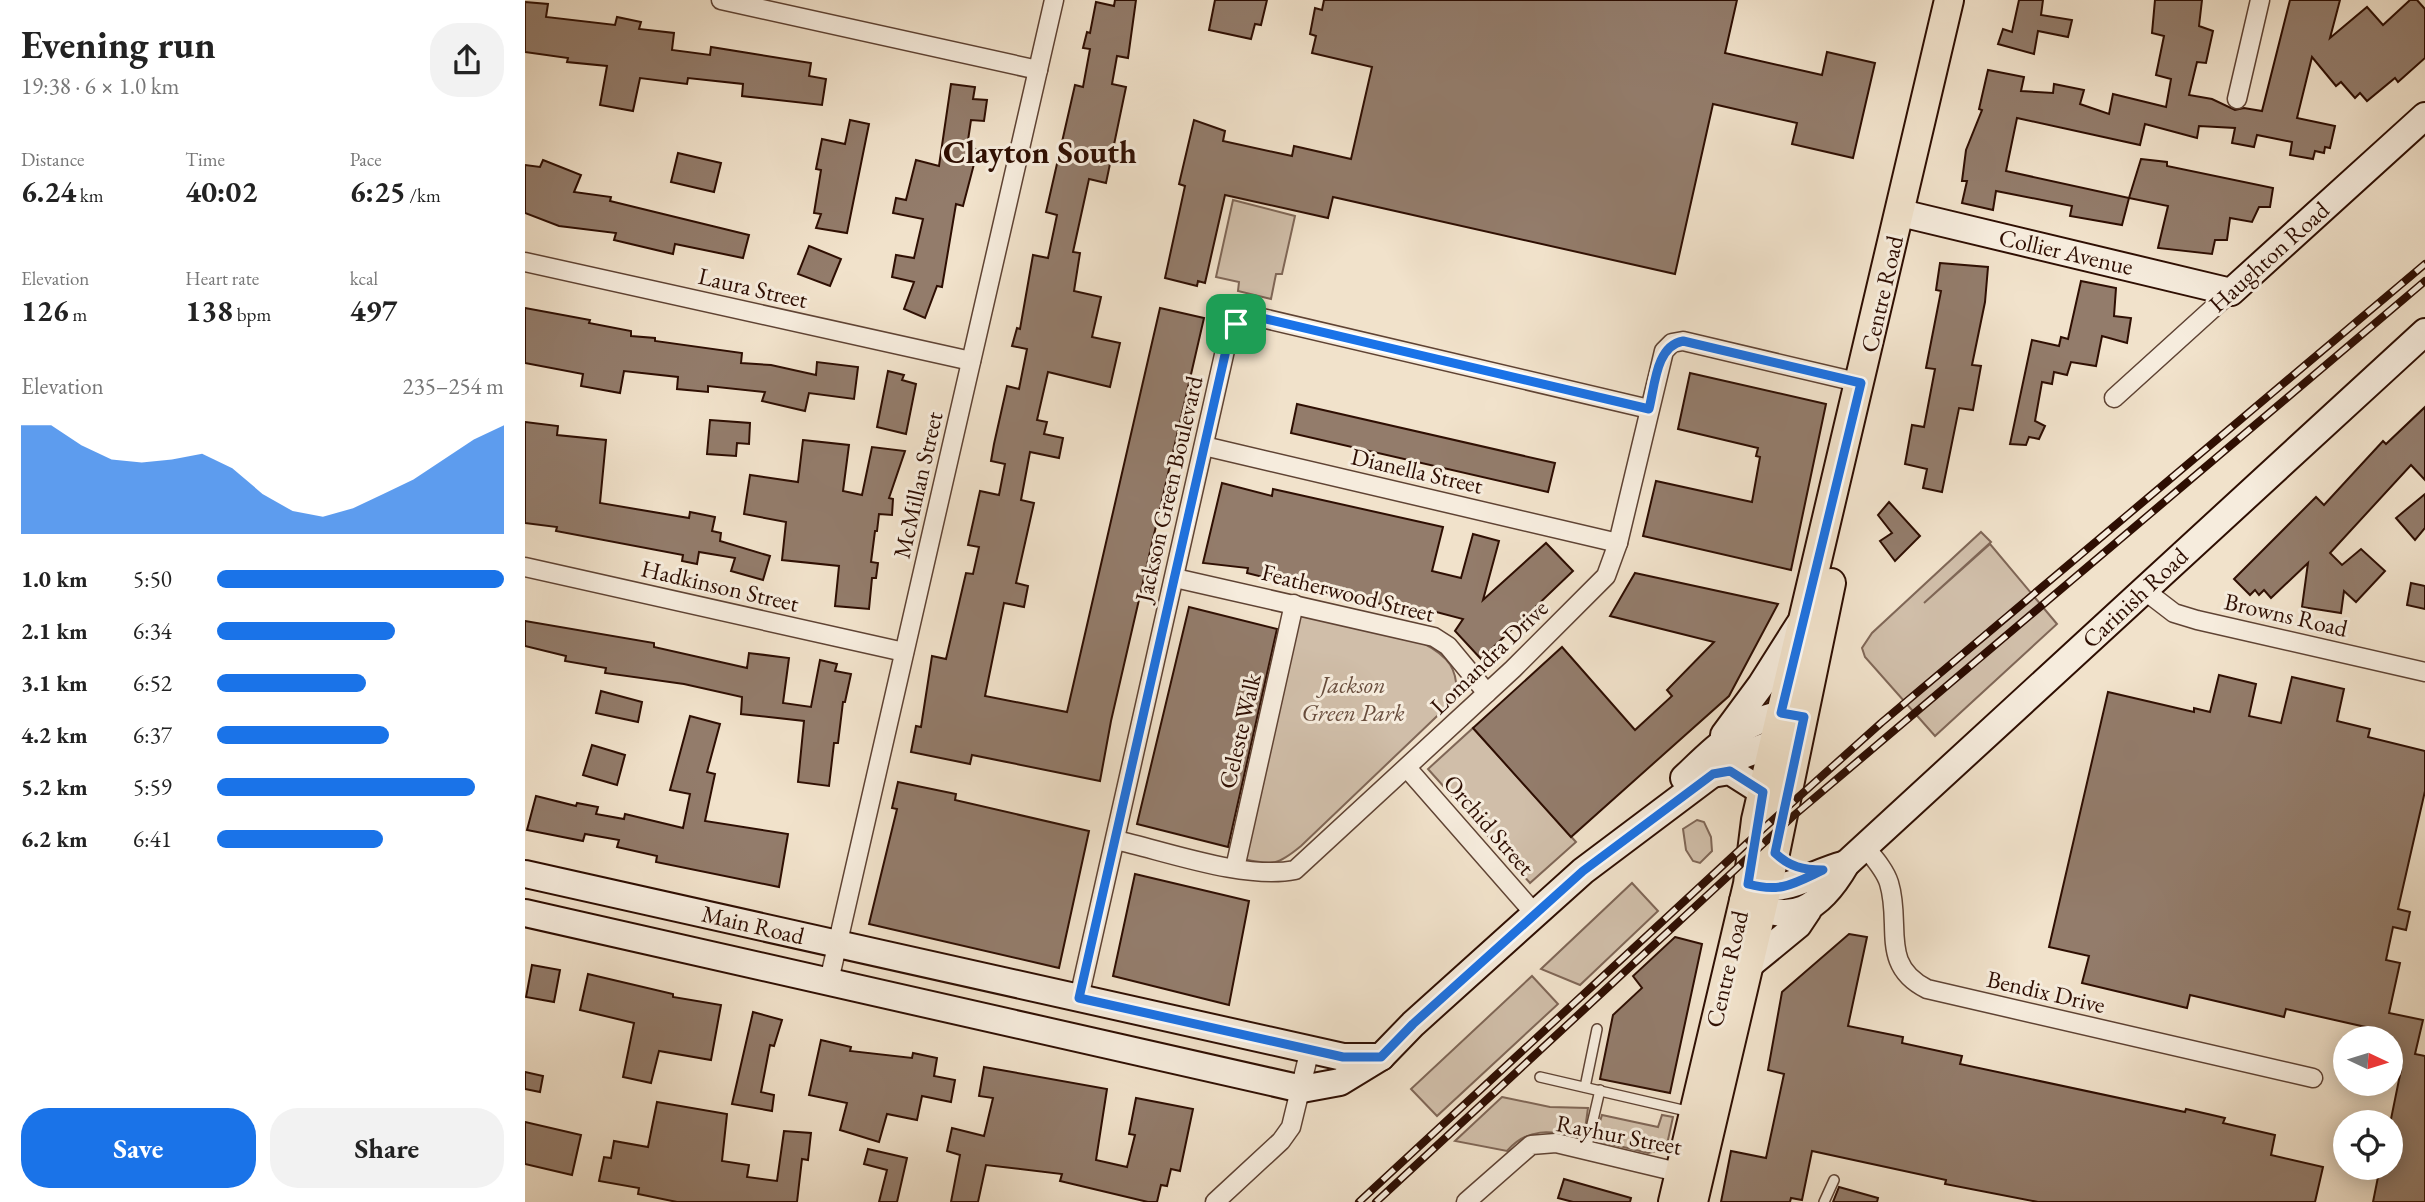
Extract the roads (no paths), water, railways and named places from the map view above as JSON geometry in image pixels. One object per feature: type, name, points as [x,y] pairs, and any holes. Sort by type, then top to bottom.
[{"type":"main road","name":"Centre Road","points":[[1673,1202],[1690,1184],[1748,966],[1763,792],[1789,728],[1909,215],[1949,0]]},
{"type":"main road","name":"Centre Road","points":[[1690,1184],[1693,1112],[1755,896],[1775,853],[1804,615],[1861,383],[1909,215],[1965,0]]},
{"type":"main road","name":"Haughton Road","points":[[2231,292],[2425,116]]},
{"type":"main road","name":"Collier Avenue","points":[[1909,215],[2231,292]]},
{"type":"main road","name":"Carinish Road","points":[[1755,896],[1783,888],[1845,861],[2425,332]]},
{"type":"main road","points":[[1302,1089],[1340,1082],[1381,1057],[1535,914],[1711,763],[1804,615]]},
{"type":"main road","points":[[1711,763],[1743,755],[1789,728]]},
{"type":"main road","points":[[1711,763],[1730,771],[1763,792]]},
{"type":"main road","points":[[1775,853],[1786,863],[1805,870],[1845,861]]},
{"type":"main road","name":"Carinish Road","points":[[1748,966],[1798,925],[1808,909],[1831,891],[1845,861]]},
{"type":"main road","name":"Main Road","points":[[525,874],[1310,1049]]},
{"type":"main road","points":[[1755,896],[1782,914],[1808,909]]},
{"type":"main road","name":"Main Road","points":[[525,913],[1302,1089]]},
{"type":"main road","points":[[973,1013],[981,976]]},
{"type":"main road","points":[[1310,1049],[1354,1058],[1381,1057]]},
{"type":"street","points":[[721,0],[1038,71]]},
{"type":"street","name":"McMillan Street","points":[[829,981],[1054,0]]},
{"type":"street","points":[[2237,99],[2260,0]]},
{"type":"street","name":"Laura Street","points":[[525,262],[971,361]]},
{"type":"street","name":"Haughton Road","points":[[2114,398],[2231,292]]},
{"type":"street","name":"Jackson Green Boulevard","points":[[1079,998],[1229,337],[1236,324],[1262,318],[1649,409]]},
{"type":"street","name":"Lomandra Drive","points":[[1116,841],[1234,868],[1275,874],[1295,870],[1487,693],[1606,576],[1618,543],[1664,351],[1672,343],[1683,341],[1861,383]]},
{"type":"street","name":"Dianella Street","points":[[1204,446],[1618,543]]},
{"type":"street","name":"Hadkinson Street","points":[[525,567],[904,652]]},
{"type":"street","name":"Featherwood Street","points":[[1175,578],[1434,637],[1448,646],[1487,693]]},
{"type":"street","name":"Browns Road","points":[[2144,590],[2174,613],[2197,620],[2425,671]]},
{"type":"street","name":"Celeste Walk","points":[[1234,868],[1294,604]]},
{"type":"street","name":"Orchid Street","points":[[1407,768],[1535,914]]},
{"type":"street","name":"Bendix Drive","points":[[1845,861],[1888,881],[1893,903],[1895,948],[1901,967],[1920,985],[2045,1018],[2313,1078]]},
{"type":"street","points":[[1215,1202],[1281,1141],[1296,1115],[1310,1049]]},
{"type":"street","name":"Rayhur Street","points":[[1466,1202],[1531,1145],[1556,1143],[1586,1150],[1690,1184]]},
{"type":"lane","points":[[1585,1087],[1597,1029]]},
{"type":"lane","points":[[1540,1077],[1693,1112]]},
{"type":"lane","points":[[1586,1150],[1601,1090]]},
{"type":"lane","points":[[1824,1202],[1834,1180]]},
{"type":"railway","points":[[1359,1202],[1881,723],[2425,264]]},
{"type":"railway","points":[[1376,1202],[1792,817],[2425,281]]},
{"type":"district","name":"Clayton South","points":[[1040,152]]},
{"type":"park label","name":"Jackson Green Park","points":[[1353,699]]}]
